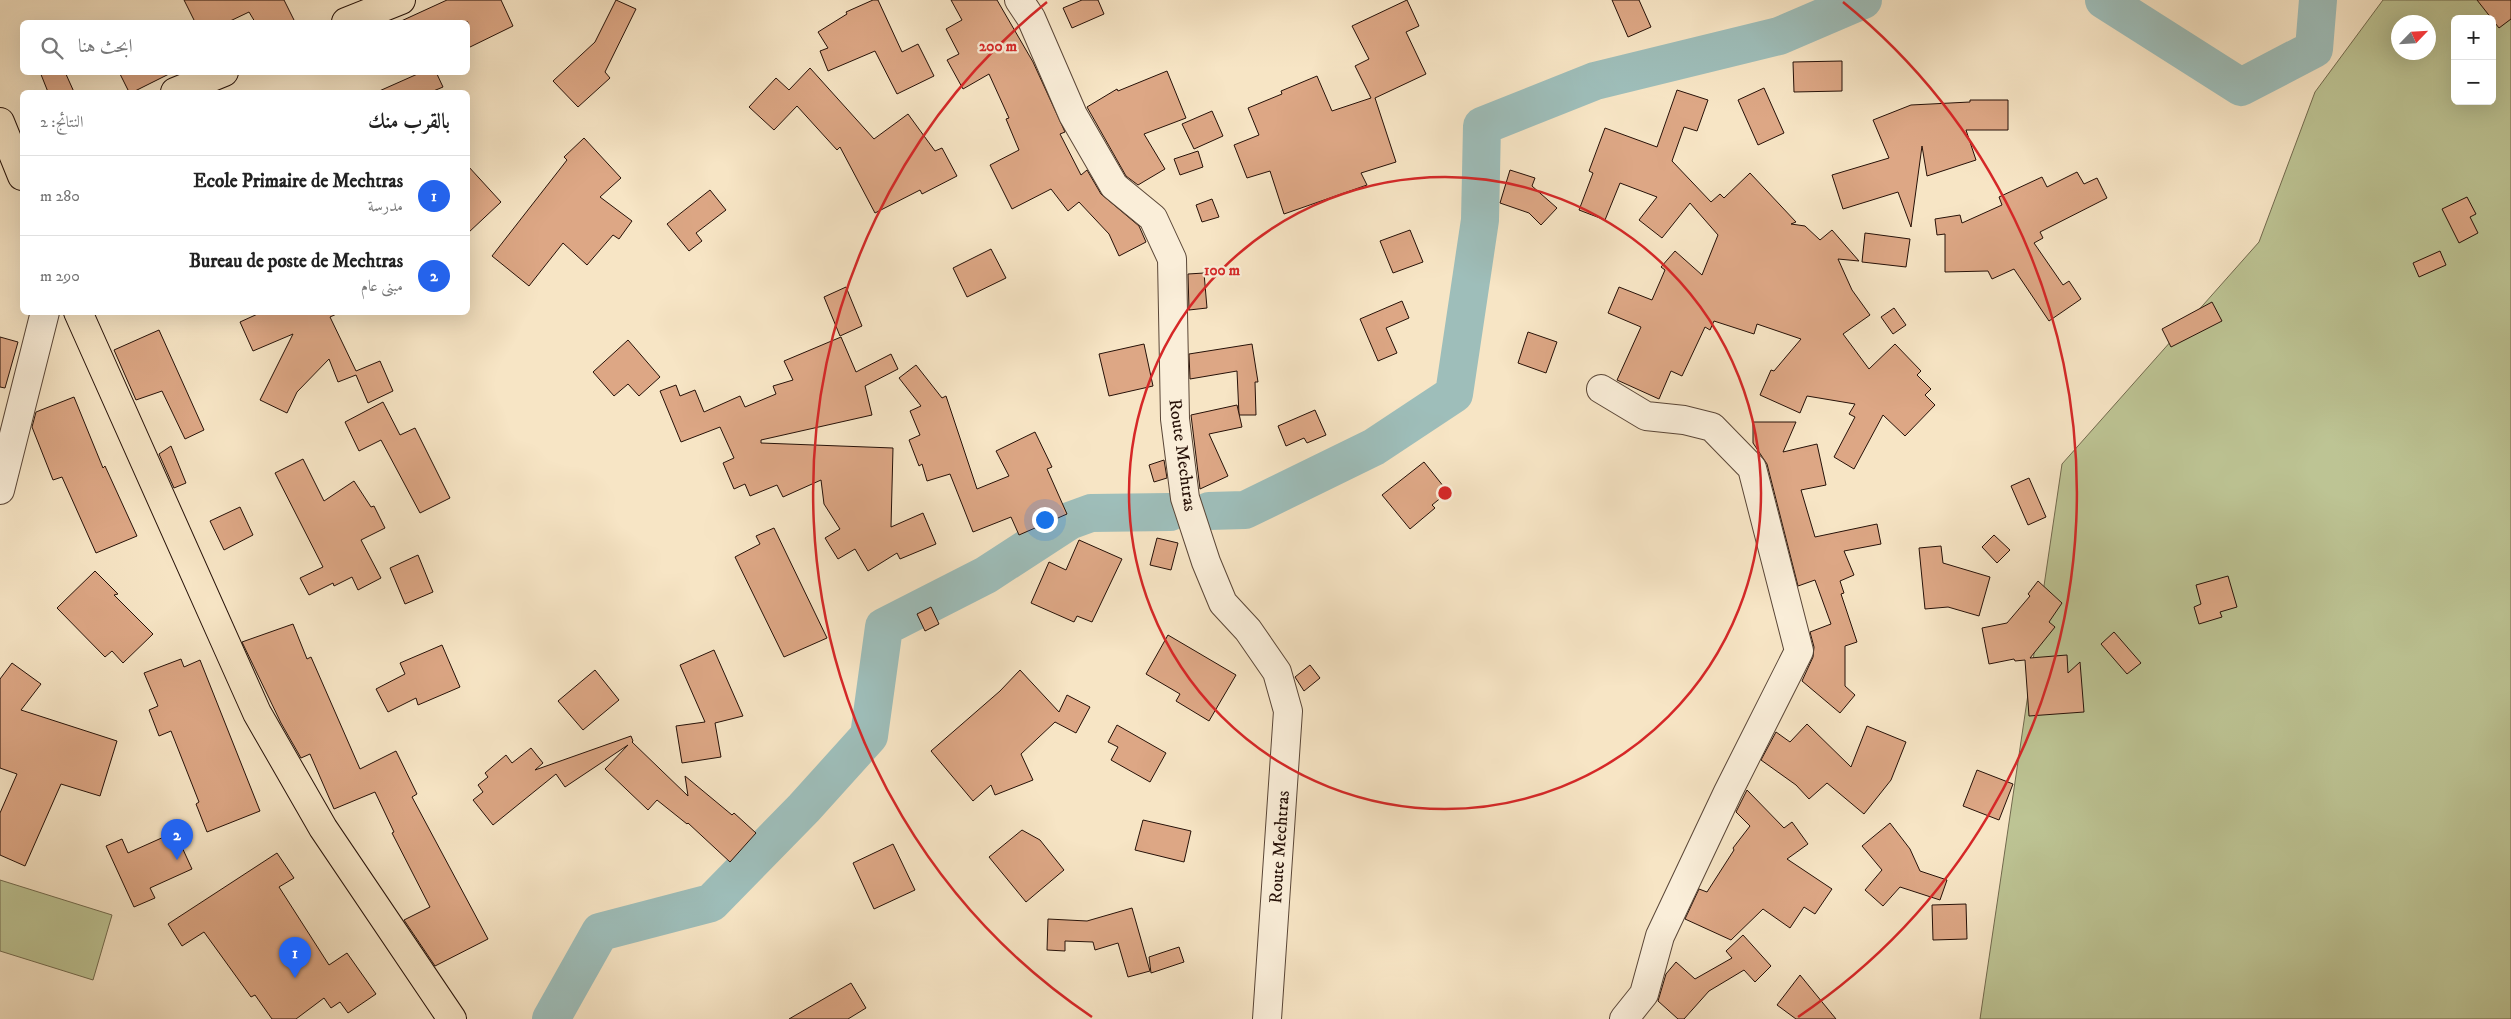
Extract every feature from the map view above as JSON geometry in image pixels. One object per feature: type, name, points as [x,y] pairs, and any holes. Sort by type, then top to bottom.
[{"type":"main road","points":[[351,20],[401,0]]},
{"type":"main road","points":[[180,90],[217,75]]},
{"type":"main road","points":[[0,122],[20,163]]},
{"type":"main road","points":[[79,315],[257,713],[323,828],[452,1019]]},
{"type":"street","name":"Route Mechtras","points":[[1019,0],[1031,18],[1073,115],[1114,186],[1153,218],[1172,259],[1175,419],[1185,498],[1206,562],[1223,603],[1248,630],[1277,672],[1288,712],[1268,1019]]},
{"type":"street","points":[[0,490],[44,315]]},
{"type":"street","points":[[1601,389],[1646,416],[1684,420],[1712,427],[1752,468],[1799,651],[1660,936],[1644,994],[1624,1019]]},
{"type":"green space","points":[[2383,0],[2511,0],[2511,1019],[1980,1019],[2062,464],[2259,242],[2315,92]]},
{"type":"green space","points":[[0,880],[112,915],[93,980],[0,951]]},
{"type":"building","points":[[184,0],[284,0],[294,20],[254,20],[249,12],[232,20],[194,20]]},
{"type":"building","points":[[447,0],[501,0],[513,26],[470,47],[470,20],[403,20]]},
{"type":"building","points":[[616,0],[636,9],[605,72],[610,78],[578,107],[553,81],[595,42]]},
{"type":"building","points":[[873,0],[878,0],[902,52],[918,44],[934,76],[897,94],[875,51],[828,71],[820,51],[828,48],[818,32],[847,14],[846,12]]},
{"type":"building","points":[[951,0],[997,0],[1033,62],[1065,132],[1060,134],[1081,175],[1087,170],[1101,194],[1139,226],[1146,242],[1119,256],[1109,234],[1079,202],[1068,211],[1051,189],[1012,209],[990,165],[1019,150],[1006,119],[1009,118],[989,74],[963,89],[947,60],[959,54],[946,29],[962,20]]},
{"type":"building","points":[[1082,0],[1098,0],[1104,14],[1072,28],[1063,8]]},
{"type":"building","points":[[1407,0],[1419,26],[1406,32],[1426,74],[1375,98],[1396,162],[1361,173],[1367,185],[1284,214],[1270,171],[1247,178],[1234,145],[1259,135],[1248,108],[1282,94],[1281,91],[1317,76],[1332,111],[1371,98],[1355,66],[1369,59],[1352,26]]},
{"type":"building","points":[[1612,0],[1639,0],[1651,27],[1628,37]]},
{"type":"building","points":[[2477,0],[2511,0],[2511,19],[2499,28],[2496,24],[2496,15],[2489,15]]},
{"type":"building","points":[[1842,61],[1842,91],[1794,92],[1793,62]]},
{"type":"building","points":[[810,68],[874,139],[908,114],[935,151],[942,148],[957,176],[922,194],[920,190],[875,213],[840,147],[837,150],[797,106],[774,130],[749,107],[776,78],[789,90]]},
{"type":"building","points":[[1167,71],[1186,118],[1144,134],[1165,169],[1138,185],[1126,176],[1087,107],[1117,89],[1118,91]]},
{"type":"building","points":[[41,75],[66,75],[73,90],[47,90]]},
{"type":"building","points":[[120,75],[167,75],[137,90],[128,90]]},
{"type":"building","points":[[415,75],[437,75],[443,87],[436,90],[382,90]]},
{"type":"building","points":[[1764,88],[1784,133],[1758,145],[1738,100]]},
{"type":"building","points":[[1677,90],[1708,100],[1697,131],[1684,127],[1672,161],[1711,202],[1720,194],[1724,198],[1750,173],[1796,222],[1791,224],[1805,226],[1820,240],[1832,230],[1859,261],[1838,259],[1852,290],[1870,315],[1843,334],[1869,369],[1895,344],[1921,371],[1917,375],[1931,389],[1925,395],[1935,405],[1905,436],[1883,415],[1854,469],[1834,457],[1855,417],[1849,414],[1855,404],[1807,396],[1800,413],[1760,395],[1771,370],[1774,371],[1801,339],[1757,324],[1754,334],[1714,321],[1710,330],[1705,327],[1682,376],[1671,371],[1659,399],[1617,380],[1641,327],[1608,313],[1619,287],[1652,300],[1665,270],[1661,267],[1675,251],[1702,275],[1718,235],[1690,203],[1662,238],[1639,220],[1657,197],[1620,183],[1605,220],[1579,210],[1593,173],[1589,171],[1605,128],[1657,147]]},
{"type":"building","points":[[1970,100],[2008,100],[2008,130],[1966,130],[1976,160],[1927,176],[1922,146],[1911,227],[1898,192],[1843,209],[1832,175],[1889,158],[1873,120],[1911,105],[1970,102]]},
{"type":"building","points":[[1212,111],[1223,136],[1194,149],[1182,124]]},
{"type":"building","points":[[584,138],[621,178],[600,197],[632,221],[619,239],[613,235],[587,265],[563,243],[529,286],[492,256],[567,160],[564,157]]},
{"type":"building","points":[[1198,151],[1203,167],[1180,175],[1174,159]]},
{"type":"building","points":[[470,168],[501,202],[470,231]]},
{"type":"building","points":[[1510,170],[1535,178],[1532,186],[1557,208],[1541,225],[1529,213],[1500,203]]},
{"type":"building","points":[[2077,172],[2084,184],[2097,178],[2107,198],[2040,232],[2043,238],[2034,243],[2063,285],[2069,281],[2081,299],[2049,321],[2014,269],[1992,279],[1988,271],[1945,272],[1945,234],[1937,235],[1935,219],[1960,215],[1962,223],[2002,205],[1999,197],[2042,177],[2047,187]]},
{"type":"building","points":[[710,190],[726,210],[696,233],[702,241],[689,251],[667,224]]},
{"type":"building","points":[[2467,197],[2476,214],[2470,217],[2478,233],[2459,243],[2442,209]]},
{"type":"building","points":[[1212,199],[1219,217],[1202,222],[1196,205]]},
{"type":"building","points":[[1410,230],[1423,262],[1393,273],[1380,241]]},
{"type":"building","points":[[1865,233],[1910,239],[1906,267],[1862,262]]},
{"type":"building","points":[[991,249],[1006,278],[967,297],[953,268]]},
{"type":"building","points":[[2440,251],[2446,265],[2419,277],[2413,263]]},
{"type":"building","points":[[1204,273],[1207,308],[1189,310],[1188,274]]},
{"type":"building","points":[[846,287],[862,326],[840,336],[824,297]]},
{"type":"building","points":[[1402,301],[1409,318],[1386,328],[1397,353],[1378,361],[1360,319]]},
{"type":"building","points":[[2212,302],[2222,321],[2171,347],[2162,329]]},
{"type":"building","points":[[1894,308],[1906,325],[1893,334],[1881,317]]},
{"type":"building","points":[[255,315],[334,315],[330,317],[356,371],[380,361],[393,391],[368,403],[356,375],[338,382],[329,359],[297,392],[287,413],[260,400],[293,334],[253,351],[240,322]]},
{"type":"building","points":[[159,330],[204,430],[185,439],[162,391],[136,400],[114,350]]},
{"type":"building","points":[[1528,332],[1557,342],[1546,373],[1518,363]]},
{"type":"building","points":[[0,337],[18,342],[5,388],[0,387]]},
{"type":"building","points":[[841,337],[856,372],[891,354],[898,369],[865,386],[872,415],[761,440],[761,443],[893,448],[891,527],[923,513],[936,544],[900,559],[897,553],[868,571],[855,549],[838,559],[825,538],[840,529],[824,504],[821,480],[783,497],[777,485],[750,496],[745,484],[734,489],[723,463],[734,458],[720,427],[681,442],[660,391],[676,385],[680,396],[695,390],[704,412],[740,396],[745,407],[776,394],[773,386],[793,380],[784,361]]},
{"type":"building","points":[[628,340],[660,377],[639,396],[628,384],[614,396],[593,372]]},
{"type":"building","points":[[1144,344],[1153,386],[1109,396],[1099,354]]},
{"type":"building","points":[[1252,344],[1258,382],[1255,382],[1256,415],[1239,415],[1237,371],[1190,379],[1189,354]]},
{"type":"building","points":[[916,365],[942,398],[946,396],[977,489],[1009,476],[996,451],[1035,432],[1052,467],[1047,469],[1067,514],[1019,535],[1011,517],[973,532],[950,474],[927,481],[922,464],[919,466],[909,440],[920,435],[910,411],[921,406],[899,378]]},
{"type":"building","points":[[74,397],[103,468],[105,466],[137,536],[96,553],[62,477],[53,480],[32,427],[36,412]]},
{"type":"building","points":[[383,402],[400,435],[415,428],[450,498],[420,513],[381,440],[359,451],[345,422]]},
{"type":"building","points":[[1237,405],[1242,427],[1209,434],[1228,476],[1200,489],[1191,415]]},
{"type":"building","points":[[1315,410],[1326,435],[1307,443],[1304,438],[1286,446],[1278,426]]},
{"type":"building","points":[[1753,422],[1796,422],[1783,452],[1817,444],[1826,485],[1801,490],[1815,537],[1877,524],[1881,544],[1844,551],[1854,575],[1840,581],[1844,593],[1841,594],[1857,642],[1845,646],[1845,686],[1855,695],[1840,713],[1802,681],[1813,657],[1814,647],[1810,632],[1831,624],[1815,580],[1798,586],[1767,464],[1753,443]]},
{"type":"building","points":[[171,446],[186,483],[174,488],[159,454]]},
{"type":"building","points":[[303,459],[324,501],[354,481],[371,507],[374,506],[385,528],[361,540],[381,578],[358,590],[352,577],[334,586],[333,583],[309,595],[300,578],[323,567],[275,473]]},
{"type":"building","points":[[1164,460],[1167,478],[1154,482],[1149,465]]},
{"type":"building","points":[[1424,462],[1448,492],[1432,505],[1435,508],[1410,529],[1382,495]]},
{"type":"building","points":[[2029,478],[2046,517],[2028,525],[2011,486]]},
{"type":"building","points":[[240,507],[253,535],[224,550],[210,521]]},
{"type":"building","points":[[774,528],[827,638],[784,657],[735,557],[760,544],[756,536]]},
{"type":"building","points":[[1994,535],[2010,550],[1997,563],[1982,547]]},
{"type":"building","points":[[1157,538],[1178,543],[1171,570],[1150,565]]},
{"type":"building","points":[[1079,540],[1122,559],[1092,622],[1077,616],[1074,622],[1031,603],[1049,562],[1066,570]]},
{"type":"building","points":[[1941,546],[1943,563],[1990,577],[1979,616],[1948,607],[1925,609],[1919,548]]},
{"type":"building","points":[[418,555],[433,592],[405,604],[390,568]]},
{"type":"building","points":[[95,571],[118,594],[114,595],[153,634],[123,663],[112,651],[105,657],[57,608]]},
{"type":"building","points":[[2228,576],[2237,607],[2220,612],[2222,617],[2199,624],[2194,607],[2201,604],[2196,585]]},
{"type":"building","points":[[2038,581],[2062,603],[2049,622],[2055,627],[2030,658],[2067,655],[2068,673],[2080,662],[2084,712],[2029,716],[2025,660],[2015,661],[2014,659],[1989,664],[1982,628],[2007,623],[2030,596],[2028,594]]},
{"type":"building","points":[[931,607],[939,624],[925,631],[917,614]]},
{"type":"building","points":[[293,624],[307,659],[311,657],[360,769],[396,751],[417,794],[412,797],[488,939],[435,966],[404,920],[430,907],[392,833],[394,832],[375,792],[334,809],[310,754],[301,758],[281,723],[242,642]]},
{"type":"building","points":[[2114,632],[2141,663],[2127,674],[2101,644]]},
{"type":"building","points":[[1168,635],[1236,675],[1209,721],[1176,701],[1180,694],[1146,674]]},
{"type":"building","points":[[442,645],[460,687],[418,705],[416,698],[388,712],[376,689],[405,674],[400,663]]},
{"type":"building","points":[[714,650],[743,716],[715,723],[721,757],[682,763],[676,726],[705,722],[680,665]]},
{"type":"building","points":[[181,659],[184,667],[200,660],[260,811],[207,832],[196,804],[199,802],[171,731],[159,736],[149,710],[158,706],[144,673]]},
{"type":"building","points":[[12,663],[41,684],[21,710],[117,741],[100,796],[61,784],[25,866],[0,855],[0,813],[17,774],[0,768],[0,679]]},
{"type":"building","points":[[1310,665],[1320,678],[1304,691],[1295,677]]},
{"type":"building","points":[[595,670],[619,700],[583,730],[558,701]]},
{"type":"building","points":[[1020,670],[1059,712],[1067,695],[1090,707],[1076,733],[1055,722],[1021,754],[1033,780],[995,795],[991,785],[973,801],[931,751],[1000,691]]},
{"type":"building","points":[[1807,724],[1851,767],[1867,726],[1906,742],[1891,780],[1864,814],[1827,783],[1809,799],[1796,785],[1761,760],[1776,732],[1790,742]]},
{"type":"building","points":[[1117,725],[1166,753],[1150,782],[1111,760],[1118,747],[1108,742]]},
{"type":"building","points":[[631,736],[632,742],[688,796],[685,776],[732,815],[734,813],[756,833],[730,862],[688,823],[657,800],[648,810],[605,769],[628,745],[565,787],[556,774],[493,825],[473,800],[483,792],[478,785],[488,777],[485,773],[506,755],[512,763],[531,748],[543,763],[535,770]]},
{"type":"building","points":[[1977,770],[2013,784],[1999,820],[1963,806]]},
{"type":"building","points":[[1747,790],[1784,828],[1792,822],[1808,844],[1787,859],[1832,889],[1815,914],[1804,907],[1790,928],[1763,909],[1731,940],[1685,919],[1699,889],[1707,892],[1734,850],[1733,848],[1750,826],[1736,812]]},
{"type":"building","points":[[1143,820],[1191,831],[1184,862],[1135,850]]},
{"type":"building","points":[[1890,823],[1910,849],[1920,871],[1947,880],[1940,900],[1900,887],[1883,906],[1865,890],[1882,870],[1862,846]]},
{"type":"building","points":[[1022,830],[1040,840],[1064,870],[1026,902],[989,857]]},
{"type":"building","points":[[175,832],[192,869],[150,888],[155,898],[134,907],[106,846],[122,839],[128,853]]},
{"type":"building","points":[[893,844],[915,890],[874,909],[853,863]]},
{"type":"building","points":[[277,853],[294,878],[279,887],[329,965],[347,953],[376,994],[348,1013],[340,1002],[331,1008],[324,998],[296,1019],[272,1019],[255,995],[251,997],[204,932],[182,946],[168,924]]},
{"type":"building","points":[[1966,904],[1967,939],[1933,940],[1932,905]]},
{"type":"building","points":[[1132,908],[1150,971],[1128,977],[1118,943],[1095,950],[1093,942],[1065,941],[1065,951],[1047,950],[1048,919],[1087,921]]},
{"type":"building","points":[[1743,935],[1771,966],[1755,982],[1744,970],[1709,991],[1684,1019],[1678,1019],[1658,1001],[1666,974],[1676,962],[1695,979],[1732,958],[1726,951]]},
{"type":"building","points":[[1179,947],[1184,962],[1151,973],[1149,957]]},
{"type":"building","points":[[1800,975],[1836,1019],[1796,1019],[1777,1005]]},
{"type":"building","points":[[851,983],[866,1008],[848,1019],[789,1019]]},
{"type":"waterway","points":[[1209,511],[1245,510],[1374,447],[1454,394],[1480,220],[1482,126],[1595,81],[1779,36],[1863,0]]},
{"type":"waterway","points":[[2104,0],[2241,87],[2314,49],[2318,0]]},
{"type":"waterway","points":[[551,1019],[600,932],[711,903],[804,808],[869,736],[884,627],[986,575],[1069,521],[1091,513],[1170,512]]},
{"type":"place","name":"Bureau de poste de Mechtras","points":[[177,860]]},
{"type":"place","name":"Ecole Primaire de Mechtras","points":[[295,978]]}]
